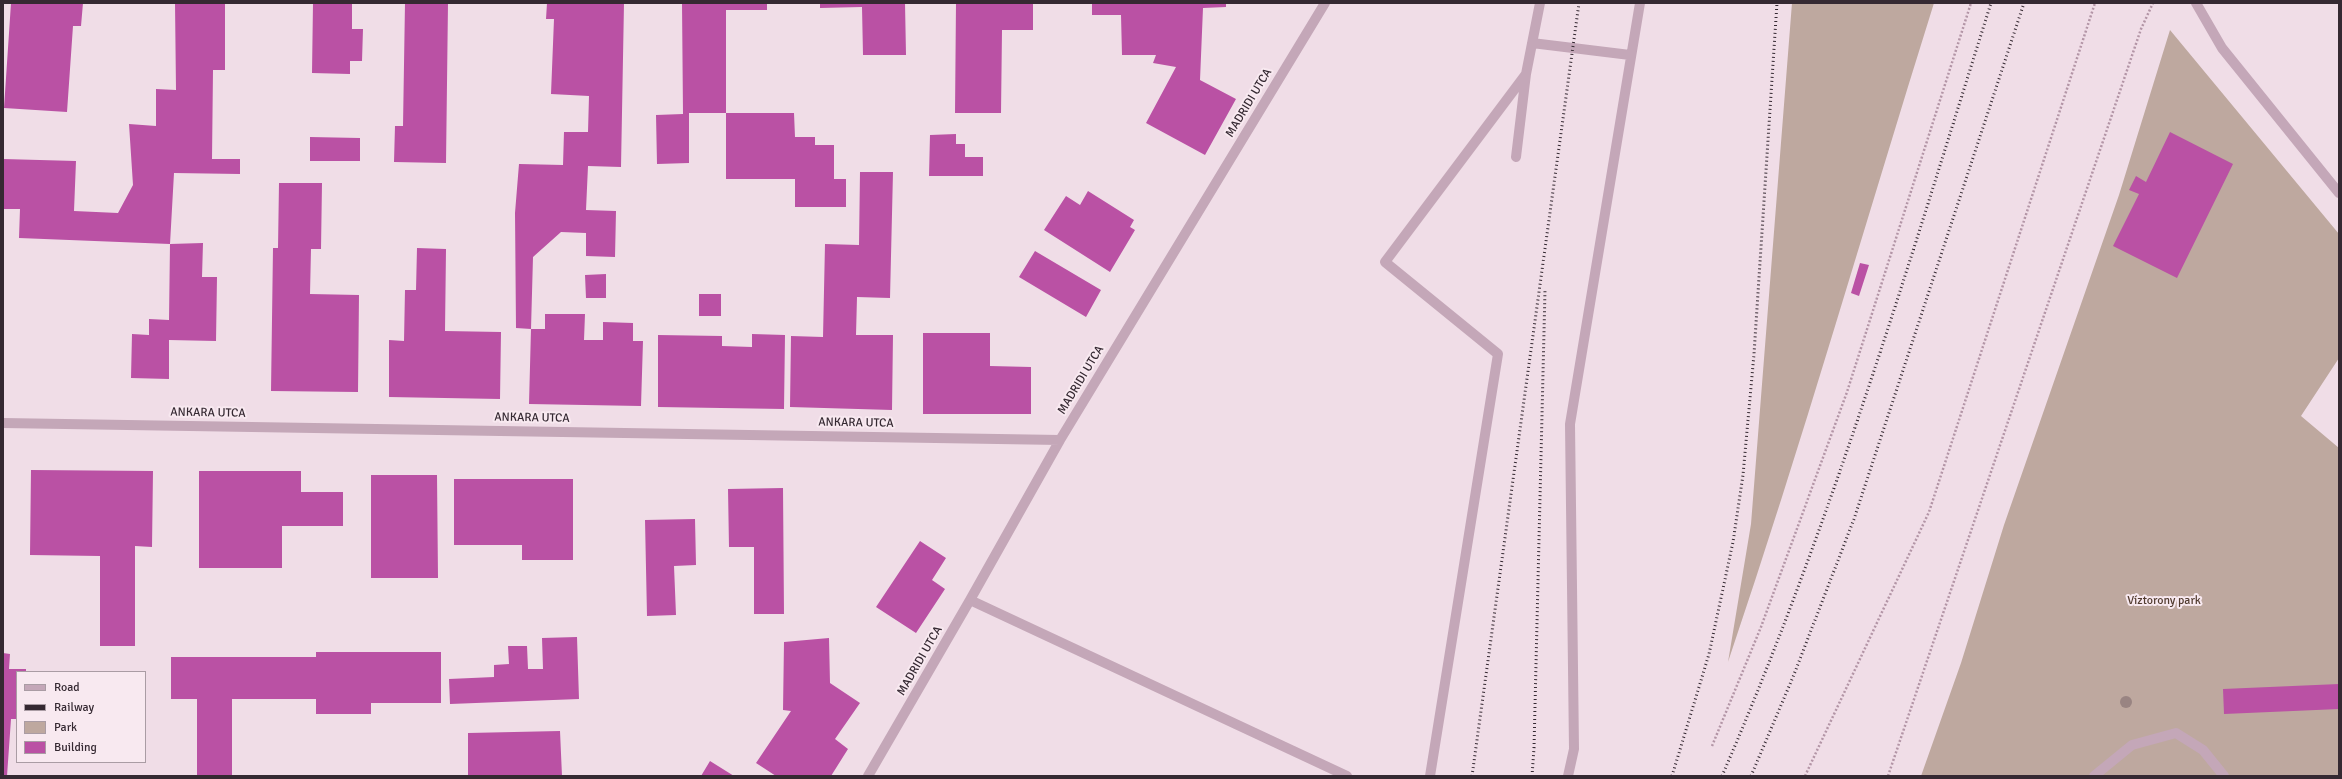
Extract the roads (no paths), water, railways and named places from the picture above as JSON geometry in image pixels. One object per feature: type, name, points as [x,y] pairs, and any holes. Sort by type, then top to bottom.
[{"type":"street","name":"MADRIDI UTCA","points":[[868,776],[970,600],[1060,440],[1325,3]]},
{"type":"street","points":[[1516,157],[1526,74],[1540,3]]},
{"type":"street","points":[[1568,776],[1574,749],[1570,424],[1630,55],[1640,3]]},
{"type":"street","points":[[2196,3],[2222,48],[2339,193]]},
{"type":"street","points":[[1532,43],[1630,55]]},
{"type":"street","points":[[1430,776],[1498,354],[1384,262],[1526,74]]},
{"type":"street","name":"ANKARA UTCA","points":[[3,423],[1060,440]]},
{"type":"street","points":[[970,600],[1347,776]]},
{"type":"street","points":[[2094,776],[2132,745],[2176,733],[2203,750],[2224,776]]},
{"type":"railway","points":[[1472,776],[1579,3]]},
{"type":"railway","points":[[1672,776],[1709,654],[1733,542],[1743,475],[1754,354],[1777,3]]},
{"type":"railway","points":[[1722,776],[1798,586],[1867,393],[1991,3]]},
{"type":"railway","points":[[1751,776],[1793,677],[1854,519],[2024,3]]},
{"type":"railway","points":[[1532,776],[1534,748],[1545,290]]},
{"type":"park label","name":"Víztorony park","points":[[2164,601]]}]
